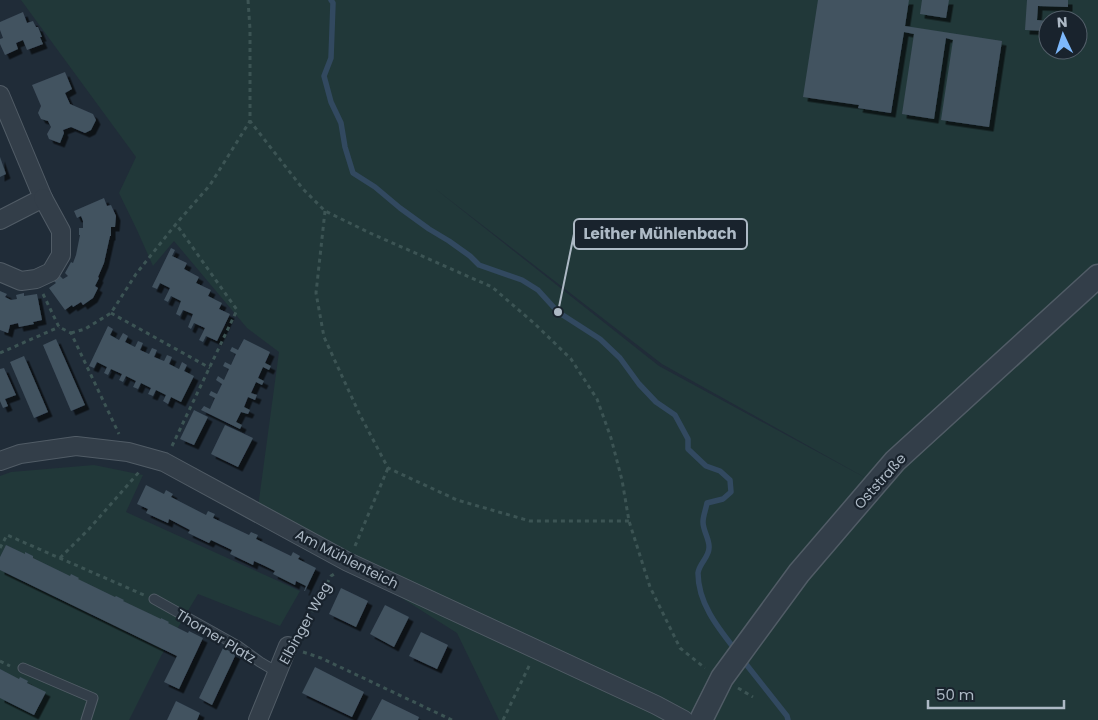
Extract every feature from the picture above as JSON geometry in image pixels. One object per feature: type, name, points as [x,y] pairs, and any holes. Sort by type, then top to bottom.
[{"type":"street","points":[[0,95],[43,198],[61,231],[61,255],[51,272],[21,281],[0,272]]},
{"type":"street","points":[[0,220],[43,198]]},
{"type":"street","name":"Oststraße","points":[[701,720],[722,678],[799,573],[895,461],[1098,276]]},
{"type":"street","name":"Am Mühlenteich","points":[[0,461],[20,454],[76,446],[136,454],[164,462],[348,562],[656,705],[684,720]]},
{"type":"street","name":"Elbinger Weg","points":[[259,719],[288,646]]},
{"type":"lane","name":"Thorner Platz","points":[[154,599],[238,646],[277,672]]},
{"type":"lane","points":[[23,668],[93,698],[86,720]]},
{"type":"path","points":[[71,334],[84,329],[110,313],[136,274],[210,185],[250,121],[250,29],[248,0]]},
{"type":"path","points":[[250,121],[303,190],[325,211],[492,287],[535,324],[571,359],[597,399],[622,480],[629,521],[650,587],[680,648],[709,672],[753,697]]},
{"type":"path","points":[[325,211],[316,293],[324,337],[359,413],[388,468],[457,500],[530,521],[629,521]]},
{"type":"path","points":[[164,462],[237,310],[176,224]]},
{"type":"path","points":[[36,278],[59,327],[71,334],[136,454],[139,473],[60,558]]},
{"type":"path","points":[[110,313],[210,368]]},
{"type":"path","points":[[0,353],[59,327]]},
{"type":"path","points":[[348,562],[388,468]]},
{"type":"path","points":[[0,548],[7,535],[154,599]]},
{"type":"path","name":"Elbinger Weg","points":[[288,646],[306,623],[331,576],[348,562]]},
{"type":"path","points":[[288,646],[321,658],[452,720]]},
{"type":"path","points":[[503,720],[537,650]]},
{"type":"green space","points":[[21,0],[1098,0],[1098,720],[499,720],[457,633],[258,507],[279,352],[247,328],[174,241],[153,266],[119,193],[136,157]],"holes":[[[433,187],[662,364],[873,482],[659,366]]]},
{"type":"green space","points":[[94,465],[143,475],[126,512],[300,591],[280,626],[198,594],[161,656],[129,720],[0,720],[0,476],[11,472]]},
{"type":"building","points":[[818,0],[909,0],[905,26],[1002,41],[989,127],[941,120],[953,40],[946,38],[934,119],[902,114],[914,34],[904,32],[891,113],[858,108],[859,105],[803,97]]},
{"type":"building","points":[[922,0],[949,0],[946,18],[920,14]]},
{"type":"building","points":[[1027,0],[1068,0],[1068,7],[1038,6],[1038,31],[1025,30]]},
{"type":"building","points":[[23,12],[27,23],[33,21],[36,27],[38,27],[43,44],[27,50],[23,40],[16,43],[18,49],[5,55],[0,44],[0,39],[3,38],[0,22]]},
{"type":"building","points":[[65,72],[72,89],[65,93],[70,104],[93,114],[96,120],[91,130],[85,133],[71,127],[63,130],[64,133],[60,143],[49,139],[47,134],[51,127],[48,121],[41,119],[38,113],[41,106],[32,85]]},
{"type":"building","points":[[0,157],[6,174],[0,177]]},
{"type":"building","points":[[104,198],[107,206],[111,205],[116,216],[115,227],[111,227],[111,236],[104,263],[95,286],[98,288],[93,298],[83,305],[81,302],[65,310],[49,288],[56,283],[54,281],[60,276],[63,279],[68,276],[65,273],[71,262],[73,263],[76,255],[80,235],[79,228],[83,228],[83,221],[81,216],[77,218],[74,211]]},
{"type":"building","points":[[171,248],[175,250],[172,256],[187,263],[184,269],[199,277],[196,283],[211,290],[208,296],[222,303],[219,309],[230,314],[217,341],[206,336],[203,342],[199,340],[205,328],[194,323],[191,329],[188,327],[193,314],[183,310],[180,316],[176,314],[181,301],[171,296],[168,302],[164,300],[170,288],[160,283],[157,289],[152,287]]},
{"type":"building","points":[[0,291],[7,294],[5,297],[11,300],[17,299],[16,295],[24,293],[24,296],[37,294],[42,320],[19,327],[18,323],[10,325],[8,333],[0,330]]},
{"type":"building","points":[[108,326],[113,329],[110,335],[119,340],[123,333],[128,336],[125,342],[135,347],[138,341],[143,343],[140,350],[149,354],[152,348],[157,350],[154,357],[164,361],[167,355],[172,357],[169,364],[179,369],[182,362],[187,365],[184,371],[194,376],[181,402],[171,397],[168,404],[163,401],[166,395],[156,390],[153,396],[148,394],[151,388],[141,383],[138,389],[133,387],[136,381],[126,376],[123,382],[119,380],[122,374],[111,369],[108,375],[104,373],[107,367],[97,362],[94,368],[89,366]]},
{"type":"building","points":[[56,339],[85,405],[71,411],[43,345]]},
{"type":"building","points":[[244,339],[270,352],[265,363],[271,366],[269,370],[263,367],[258,378],[264,381],[262,385],[256,382],[251,393],[257,395],[255,400],[248,397],[244,407],[250,410],[248,414],[241,412],[236,422],[242,425],[240,429],[201,410],[204,406],[210,409],[215,398],[209,395],[211,391],[217,394],[222,384],[216,380],[218,376],[224,380],[229,369],[223,366],[225,362],[231,365],[236,354],[230,351],[232,347],[238,350]]},
{"type":"building","points":[[24,356],[48,412],[34,418],[10,362]]},
{"type":"building","points":[[4,368],[16,395],[5,399],[8,406],[3,408],[0,401],[0,369]]},
{"type":"building","points":[[194,410],[208,417],[194,445],[180,439]]},
{"type":"building","points":[[225,425],[253,438],[238,467],[211,454]]},
{"type":"building","points":[[146,485],[164,494],[166,490],[173,494],[171,497],[206,515],[208,511],[215,514],[213,518],[249,535],[251,532],[258,535],[256,539],[291,556],[293,552],[300,556],[298,559],[316,568],[305,591],[306,586],[296,581],[295,585],[273,574],[275,571],[265,566],[254,561],[253,565],[230,554],[232,550],[211,540],[209,543],[188,533],[190,530],[169,519],[168,523],[146,513],[148,509],[137,504]]},
{"type":"building","points":[[6,545],[25,554],[25,552],[33,556],[33,558],[70,576],[71,574],[188,633],[189,631],[203,638],[179,689],[164,682],[177,656],[0,570],[0,557]]},
{"type":"building","points":[[341,588],[368,601],[356,627],[329,614]]},
{"type":"building","points":[[385,605],[409,617],[394,647],[370,634]]},
{"type":"building","points":[[421,632],[448,645],[437,669],[409,656]]},
{"type":"building","points":[[223,648],[236,654],[212,705],[199,698]]},
{"type":"building","points":[[315,667],[364,692],[352,717],[302,693]]},
{"type":"building","points":[[0,669],[19,679],[20,677],[28,681],[27,683],[46,692],[34,715],[0,698]]},
{"type":"building","points":[[382,699],[419,717],[418,720],[371,720]]},
{"type":"building","points":[[176,701],[200,713],[197,720],[167,720]]},
{"type":"waterway","points":[[331,0],[333,3],[331,58],[324,76],[331,102],[341,123],[345,147],[353,173],[375,187],[429,229],[470,256],[479,265],[522,280],[538,290],[558,312],[600,339],[620,358],[639,384],[656,402],[675,415],[688,439],[688,449],[706,466],[720,471],[730,480],[731,492],[723,499],[707,503],[703,522],[709,548],[698,573],[699,584],[706,606],[737,652]]},
{"type":"waterway","points":[[742,659],[787,716],[788,720]]},
{"type":"place","name":"Leither Mühlenbach","points":[[558,312]]}]
